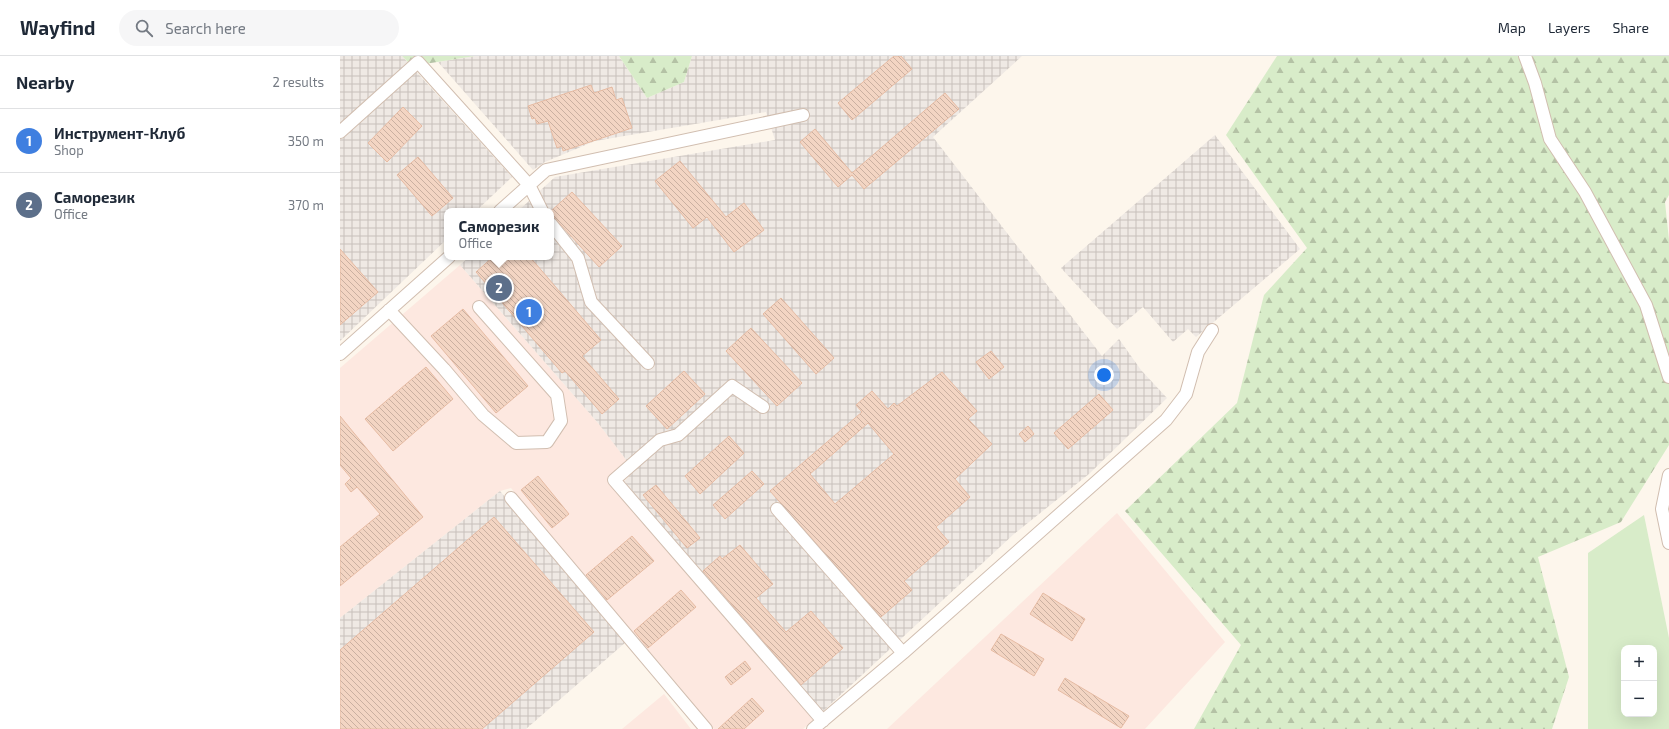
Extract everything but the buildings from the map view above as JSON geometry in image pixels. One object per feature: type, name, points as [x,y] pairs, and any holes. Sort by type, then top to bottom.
[{"type":"street","points":[[1525,56],[1535,83],[1550,140],[1585,192],[1646,305],[1669,377]]},
{"type":"street","points":[[340,132],[414,59],[529,185],[540,208]]},
{"type":"street","points":[[503,208],[546,170],[803,115]]},
{"type":"street","points":[[554,228],[578,258],[591,302],[648,364]]},
{"type":"street","points":[[340,354],[446,260]]},
{"type":"street","points":[[389,310],[444,369],[483,415],[516,443],[547,442],[561,421],[557,395],[479,307]]},
{"type":"street","points":[[813,729],[903,653],[1166,420],[1186,394],[1198,352],[1212,330]]},
{"type":"street","points":[[763,407],[732,386],[678,435],[660,440],[614,480],[823,721]]},
{"type":"street","points":[[1669,475],[1662,509],[1669,543]]},
{"type":"street","points":[[511,498],[706,729]]},
{"type":"street","points":[[778,509],[903,653]]},
{"type":"shaded area","points":[[340,56],[402,56],[512,177],[479,208],[444,208],[444,242],[340,341]]},
{"type":"shaded area","points":[[475,56],[619,56],[647,98],[684,82],[692,56],[1022,56],[933,137],[1102,356],[1119,339],[1141,370],[1167,398],[1089,474],[1014,534],[820,714],[713,590],[624,482],[634,470],[598,423],[460,265],[466,260],[554,260],[554,208],[521,208],[555,177],[775,140],[766,112],[595,141],[545,162],[533,170],[438,62]]},
{"type":"shaded area","points":[[1215,135],[1300,249],[1196,337],[1188,329],[1173,342],[1143,307],[1117,329],[1061,268]]},
{"type":"shaded area","points":[[460,265],[598,423],[634,470],[624,481],[820,714],[803,729],[714,729],[663,667],[607,607],[511,488],[500,491],[340,618],[340,368]]},
{"type":"shaded area","points":[[500,491],[626,642],[526,729],[340,729],[340,618]]},
{"type":"shaded area","points":[[1117,513],[1225,642],[1145,729],[887,729]]},
{"type":"shaded area","points":[[664,694],[691,729],[622,729]]},
{"type":"green space","points":[[402,56],[475,56],[412,66]]},
{"type":"green space","points":[[619,56],[692,56],[684,82],[647,98]]},
{"type":"green space","points":[[1277,56],[1669,56],[1669,195],[1665,202],[1669,240],[1669,445],[1621,522],[1538,557],[1569,677],[1552,729],[1194,729],[1241,645],[1125,511],[1237,403],[1264,295],[1307,248],[1226,135]]},
{"type":"green space","points":[[1644,515],[1669,638],[1669,729],[1588,729],[1588,553]]},
{"type":"place","name":"Саморезик","points":[[499,288]]},
{"type":"place","name":"Инструмент-Клуб","points":[[529,312]]}]
